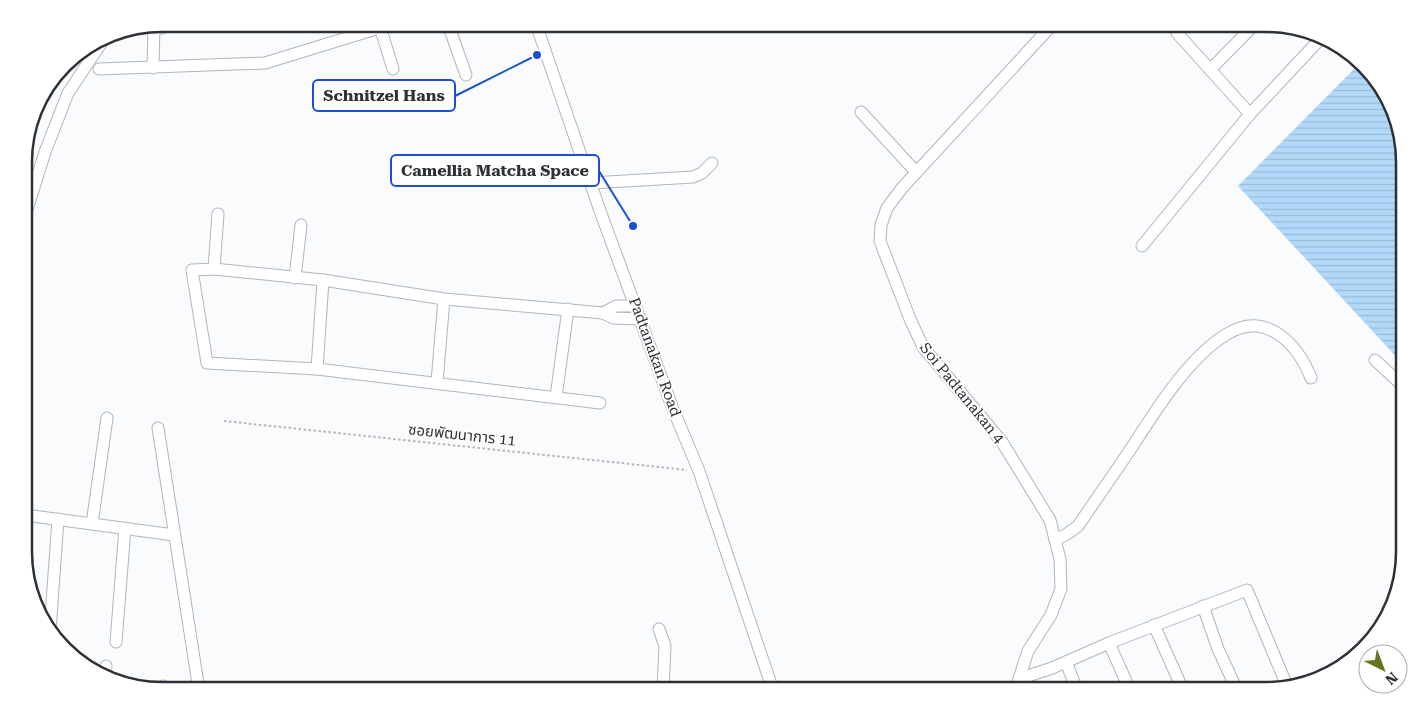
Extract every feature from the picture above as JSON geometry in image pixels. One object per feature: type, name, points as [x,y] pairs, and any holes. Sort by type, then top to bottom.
[{"type":"street","points":[[152,68],[154,33]]},
{"type":"street","points":[[99,69],[265,63],[363,33]]},
{"type":"street","points":[[387,33],[393,69]]},
{"type":"street","points":[[451,33],[466,75]]},
{"type":"street","name":"Padtanakan Road","points":[[539,33],[591,183],[699,472],[770,681]]},
{"type":"street","name":"Soi Padtanakan 4","points":[[1019,681],[1028,651],[1051,615],[1061,589],[1060,559],[1050,520],[1002,442],[923,347],[906,310],[880,241],[881,225],[887,208],[916,172],[1045,33]]},
{"type":"street","points":[[1177,33],[1250,114]]},
{"type":"street","points":[[1210,70],[1246,33]]},
{"type":"street","points":[[1142,246],[1250,114],[1316,43]]},
{"type":"street","points":[[33,190],[45,152],[68,93],[96,51]]},
{"type":"street","points":[[861,112],[916,172]]},
{"type":"street","points":[[591,183],[693,177],[702,173],[712,163]]},
{"type":"street","points":[[214,269],[218,214]]},
{"type":"street","points":[[295,278],[301,225]]},
{"type":"street","points":[[600,403],[317,369],[207,362],[192,270],[214,269],[324,280],[444,299],[568,309],[603,313],[613,318],[641,319]]},
{"type":"street","points":[[317,369],[324,280]]},
{"type":"street","points":[[437,382],[444,299]]},
{"type":"street","points":[[603,313],[616,306],[636,306]]},
{"type":"street","points":[[556,397],[568,309]]},
{"type":"street","points":[[1055,540],[1068,534],[1078,526],[1160,403],[1200,357],[1227,334],[1241,328],[1266,327],[1293,345],[1304,361],[1311,378]]},
{"type":"street","points":[[1375,360],[1396,380]]},
{"type":"street","points":[[92,524],[107,418]]},
{"type":"street","points":[[158,428],[198,682]]},
{"type":"street","points":[[33,516],[174,535]]},
{"type":"street","points":[[51,618],[58,519]]},
{"type":"street","points":[[116,642],[125,528]]},
{"type":"street","points":[[1024,681],[1109,643],[1247,590],[1284,680]]},
{"type":"street","points":[[1203,606],[1218,649],[1233,681]]},
{"type":"street","points":[[1154,625],[1179,681]]},
{"type":"street","points":[[659,629],[665,646],[663,682]]},
{"type":"street","points":[[1109,643],[1126,681]]},
{"type":"street","points":[[1066,662],[1074,681]]},
{"type":"path","name":"ซอยพัฒนาการ 11","points":[[224,421],[699,472]]},
{"type":"water","points":[[1355,69],[1369,83],[1386,113],[1391,129],[1396,162],[1396,356],[1238,186]]},
{"type":"place","name":"Schnitzel Hans","points":[[537,55]]},
{"type":"place","name":"Camellia Matcha Space","points":[[633,226]]}]
